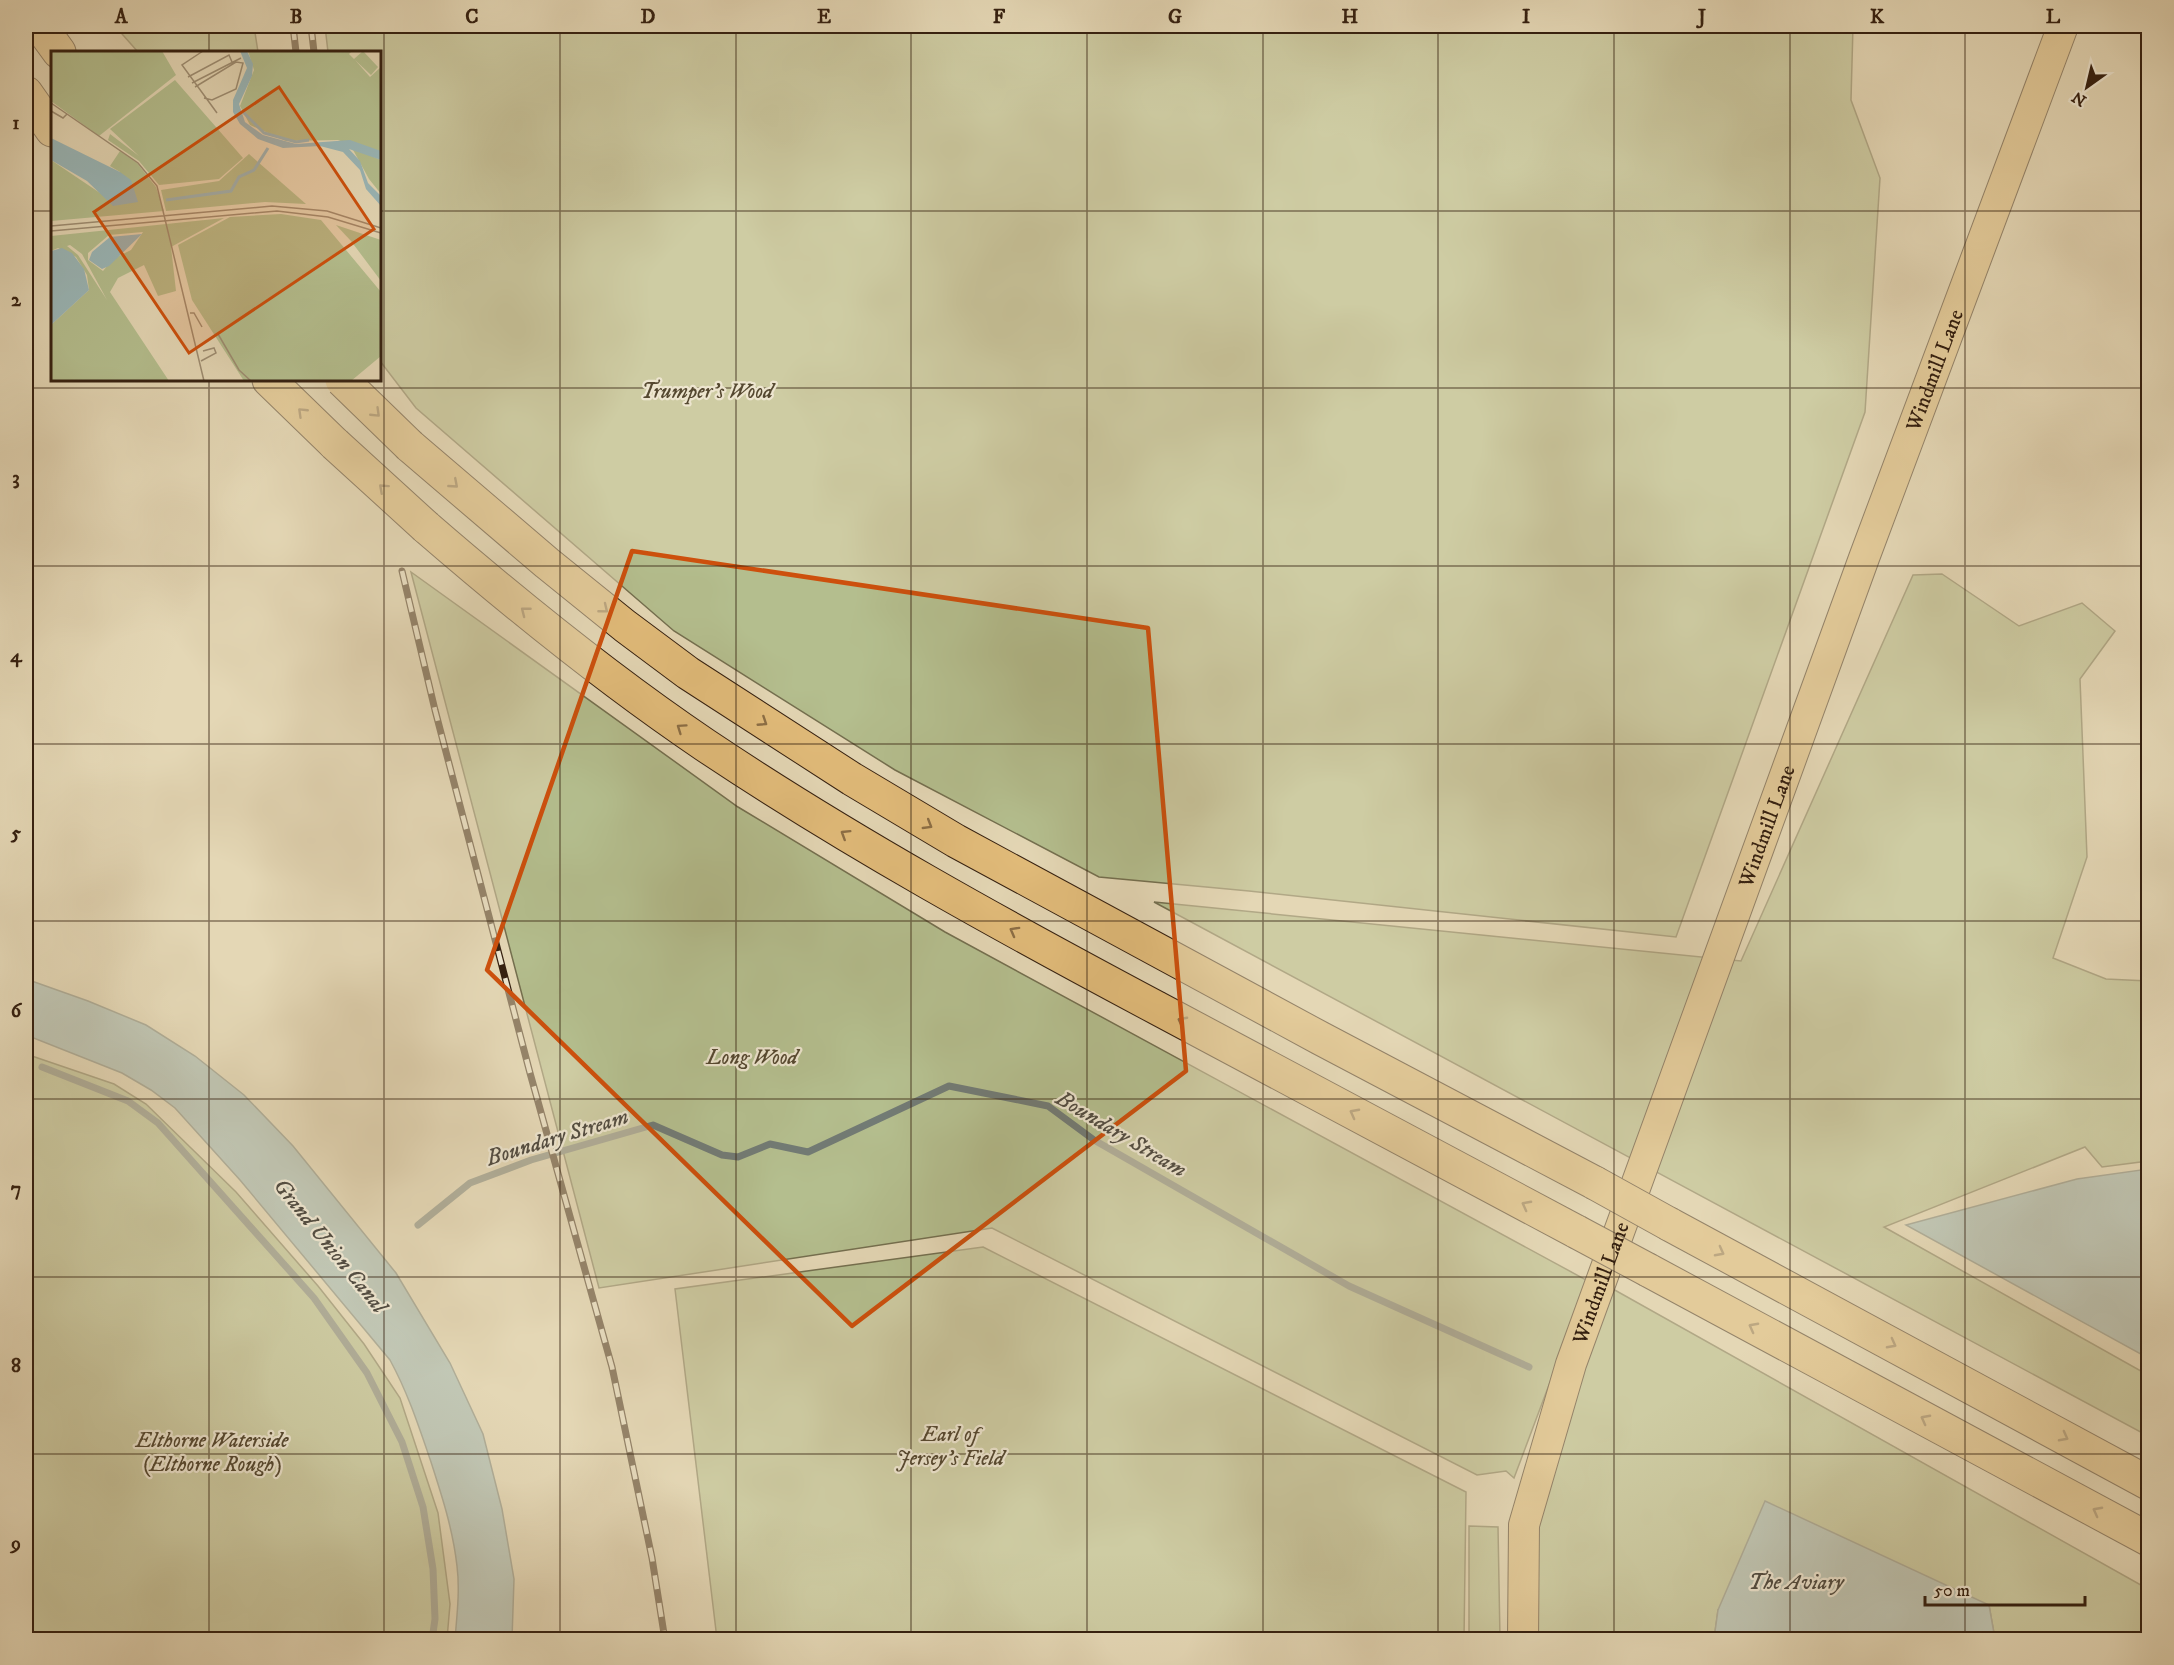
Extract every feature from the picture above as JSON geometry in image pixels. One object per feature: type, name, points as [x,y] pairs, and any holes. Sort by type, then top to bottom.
[{"type":"highway","points":[[40,26],[58,51]]},
{"type":"highway","points":[[26,93],[51,129]]},
{"type":"highway","points":[[271,381],[335,444],[426,527],[518,606],[702,743],[837,829],[1065,959],[2148,1539]]},
{"type":"highway","points":[[343,381],[410,446],[523,543],[625,626],[688,673],[852,778],[956,841],[1595,1183],[2148,1483]]},
{"type":"main road","name":"Windmill Lane","points":[[1523,1640],[1524,1525],[1571,1364],[1860,569],[2063,26]]},
{"type":"highlighted area","points":[[632,551],[1148,628],[1186,1071],[852,1326],[487,970]]},
{"type":"green space","points":[[115,26],[254,26],[258,51],[137,51]]},
{"type":"green space","name":"Trumper's Wood","points":[[325,26],[1853,26],[1851,100],[1880,178],[1865,412],[1676,937],[1099,877],[895,770],[674,631],[416,408],[381,362],[381,51],[328,51]]},
{"type":"green space","name":"Long Wood","points":[[411,572],[738,807],[945,932],[1588,1281],[1514,1478],[1506,1471],[1477,1475],[992,1228],[599,1288]]},
{"type":"green space","points":[[1942,574],[2019,626],[2082,603],[2115,631],[2080,679],[2087,857],[2053,958],[2106,979],[2148,981],[2148,1161],[2102,1167],[2085,1147],[1884,1227],[2148,1375],[2148,1436],[1154,902],[1741,961],[1913,575]]},
{"type":"green space","name":"Elthorne Waterside (Elthorne Rough)","points":[[26,1054],[114,1084],[146,1104],[236,1192],[318,1286],[364,1344],[400,1398],[438,1513],[450,1604],[447,1639],[26,1639]]},
{"type":"green space","name":"Earl of Jersey's Field","points":[[983,1247],[1466,1492],[1464,1639],[717,1639],[675,1289]]},
{"type":"green space","points":[[1604,1284],[2148,1589],[2148,1639],[1995,1639],[1989,1605],[1718,1610],[1714,1639],[1535,1639],[1535,1524]]},
{"type":"green space","points":[[1469,1526],[1498,1527],[1500,1639],[1469,1639]]},
{"type":"water","name":"Grand Union Canal","points":[[26,979],[146,1025],[195,1056],[244,1095],[293,1146],[396,1273],[450,1363],[483,1434],[502,1509],[514,1579],[512,1639],[455,1639],[458,1575],[450,1526],[418,1423],[390,1360],[240,1180],[175,1108],[122,1073],[26,1035]]},
{"type":"water","points":[[2148,1169],[2148,1358],[1906,1225],[2077,1179]]},
{"type":"water","name":"The Aviary","points":[[1765,1501],[1989,1605],[1995,1639],[1714,1639],[1718,1610]]},
{"type":"waterway","points":[[42,1067],[128,1101],[158,1123],[314,1298],[367,1373],[402,1442],[423,1507],[433,1569],[435,1619],[432,1640]]},
{"type":"waterway","name":"Boundary Stream","points":[[418,1225],[470,1183],[531,1160],[653,1125],[722,1155],[738,1157],[770,1144],[808,1152],[949,1086],[1048,1106],[1094,1140],[1349,1286],[1529,1367]]},
{"type":"railway","points":[[293,26],[296,51]]},
{"type":"railway","points":[[311,26],[314,51]]},
{"type":"railway","points":[[402,571],[435,710],[530,1073],[612,1367],[652,1558],[665,1640]]}]
